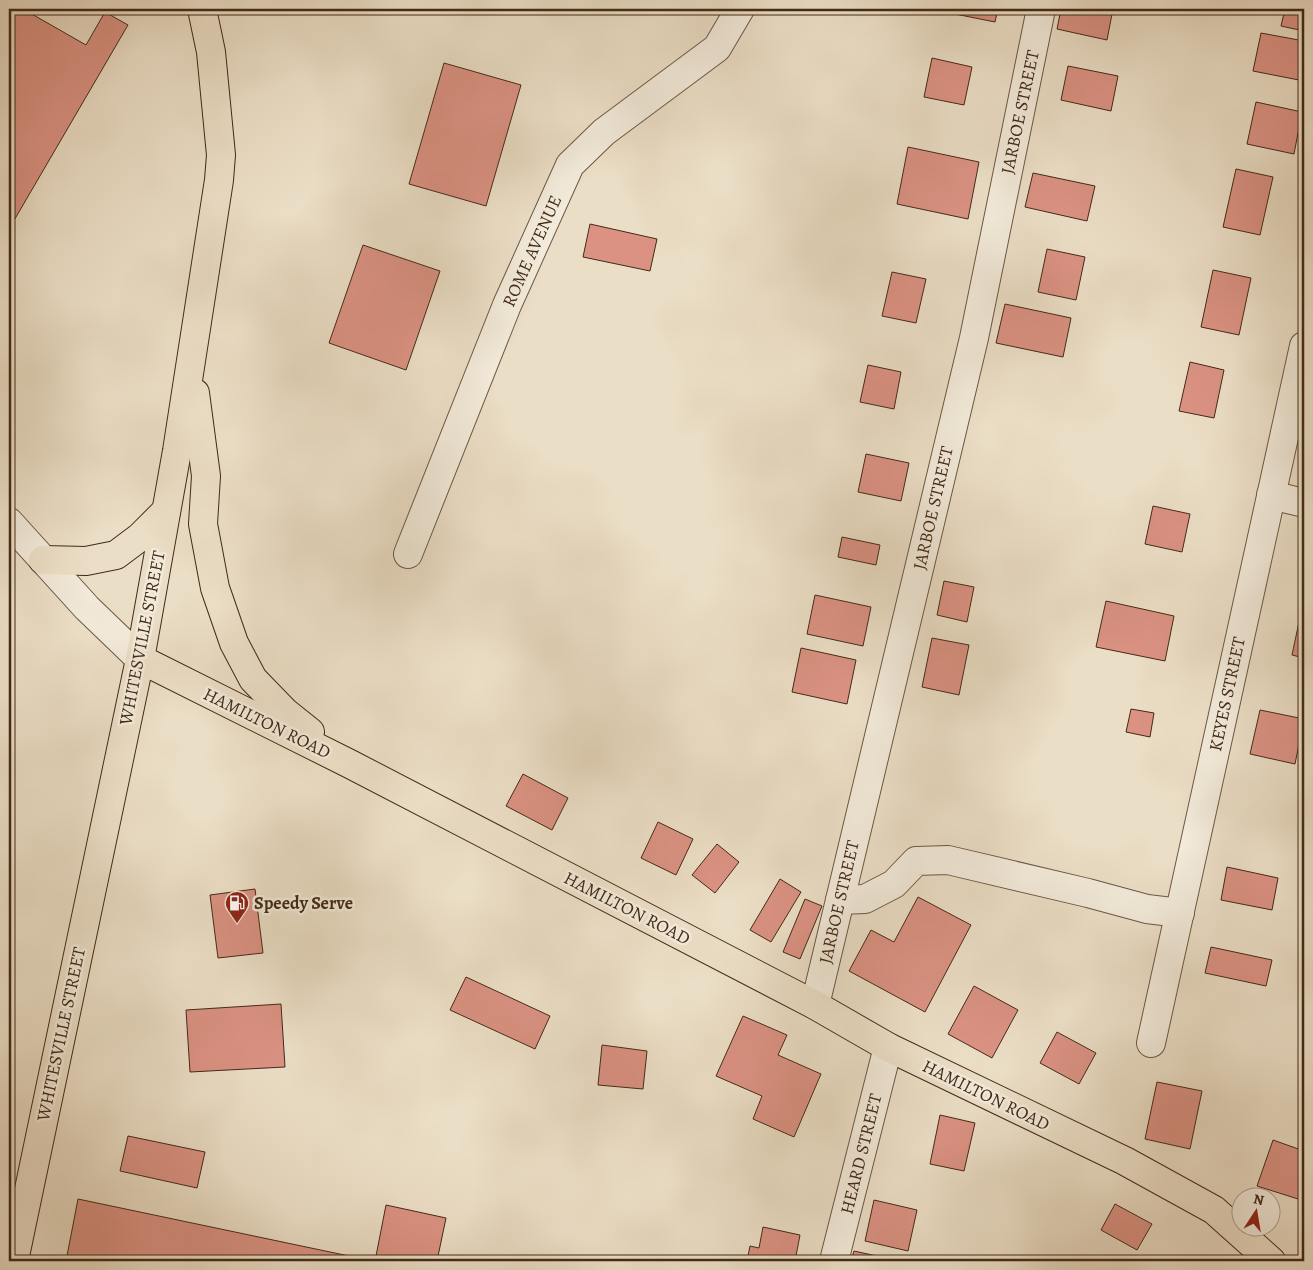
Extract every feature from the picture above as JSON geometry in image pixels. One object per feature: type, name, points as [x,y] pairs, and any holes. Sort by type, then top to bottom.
[{"type":"main road","name":"WHITESVILLE STREET","points":[[14,1261],[140,659],[191,363],[219,180],[221,155],[211,52],[202,9]]},
{"type":"main road","points":[[191,363],[206,476],[203,524],[215,588],[234,643],[253,679],[285,712],[350,764]]},
{"type":"main road","points":[[43,560],[86,561],[116,555],[140,537],[166,511]]},
{"type":"main road","name":"HAMILTON ROAD","points":[[140,659],[350,764],[815,1005],[888,1048],[1125,1161],[1214,1210],[1272,1261]]},
{"type":"street","name":"ROME AVENUE","points":[[408,554],[507,305],[570,165],[604,132],[717,48],[740,9]]},
{"type":"street","name":"JARBOE STREET","points":[[815,1005],[974,338],[1041,9]]},
{"type":"street","name":"KEYES STREET","points":[[1151,1043],[1304,346]]},
{"type":"street","points":[[1271,495],[1304,503]]},
{"type":"street","name":"HAMILTON ROAD","points":[[9,522],[87,608],[140,659]]},
{"type":"street","points":[[840,900],[865,900],[894,884],[916,861],[948,860],[1147,909],[1180,913]]},
{"type":"street","name":"HEARD STREET","points":[[834,1261],[888,1048]]},
{"type":"building","points":[[9,9],[23,9],[86,45],[105,12],[128,25],[9,229]]},
{"type":"building","points":[[951,9],[998,9],[995,22],[950,13]]},
{"type":"building","points":[[1061,9],[1113,9],[1107,40],[1057,29]]},
{"type":"building","points":[[1285,9],[1304,9],[1304,31],[1281,26]]},
{"type":"building","points":[[1261,33],[1304,41],[1304,81],[1253,71]]},
{"type":"building","points":[[932,58],[972,67],[964,105],[924,97]]},
{"type":"building","points":[[444,63],[521,85],[486,206],[409,184]]},
{"type":"building","points":[[1068,66],[1118,76],[1111,111],[1061,100]]},
{"type":"building","points":[[1256,102],[1302,112],[1294,154],[1247,144]]},
{"type":"building","points":[[908,147],[979,162],[968,219],[897,204]]},
{"type":"building","points":[[1236,169],[1273,177],[1260,235],[1223,227]]},
{"type":"building","points":[[1033,173],[1095,186],[1087,221],[1025,207]]},
{"type":"building","points":[[590,224],[657,239],[650,271],[583,257]]},
{"type":"building","points":[[363,245],[440,271],[406,370],[329,343]]},
{"type":"building","points":[[1047,249],[1085,257],[1076,300],[1038,292]]},
{"type":"building","points":[[1213,270],[1251,278],[1239,335],[1201,327]]},
{"type":"building","points":[[892,272],[926,279],[916,323],[882,316]]},
{"type":"building","points":[[1005,304],[1071,318],[1063,357],[996,343]]},
{"type":"building","points":[[1190,362],[1224,370],[1214,418],[1179,411]]},
{"type":"building","points":[[868,365],[901,372],[894,409],[860,402]]},
{"type":"building","points":[[866,454],[909,463],[901,501],[858,492]]},
{"type":"building","points":[[1153,506],[1190,514],[1182,552],[1145,544]]},
{"type":"building","points":[[842,537],[880,545],[876,565],[838,557]]},
{"type":"building","points":[[944,581],[974,587],[967,622],[937,615]]},
{"type":"building","points":[[815,595],[871,607],[863,646],[807,634]]},
{"type":"building","points":[[1106,601],[1174,616],[1165,661],[1096,647]]},
{"type":"building","points":[[1304,603],[1304,658],[1292,655]]},
{"type":"building","points":[[932,638],[969,645],[959,695],[922,687]]},
{"type":"building","points":[[801,648],[856,660],[847,704],[792,692]]},
{"type":"building","points":[[1131,709],[1154,713],[1150,737],[1126,732]]},
{"type":"building","points":[[1260,710],[1304,719],[1295,764],[1250,754]]},
{"type":"building","points":[[523,774],[568,798],[552,830],[506,806]]},
{"type":"building","points":[[658,822],[693,839],[676,875],[641,858]]},
{"type":"building","points":[[717,844],[739,862],[715,893],[692,875]]},
{"type":"building","points":[[1227,867],[1278,878],[1272,910],[1221,900]]},
{"type":"building","points":[[780,879],[801,892],[771,942],[750,930]]},
{"type":"building","name":"Speedy Serve","points":[[255,889],[263,953],[218,958],[210,895]]},
{"type":"building","points":[[918,897],[971,925],[925,1012],[849,971],[871,930],[894,942]]},
{"type":"building","points":[[805,899],[822,906],[800,959],[783,952]]},
{"type":"building","points":[[1211,947],[1272,960],[1266,986],[1205,973]]},
{"type":"building","points":[[466,977],[550,1016],[535,1049],[450,1010]]},
{"type":"building","points":[[974,986],[1018,1010],[992,1058],[948,1034]]},
{"type":"building","points":[[281,1004],[285,1067],[190,1072],[186,1010]]},
{"type":"building","points":[[743,1016],[787,1035],[778,1055],[821,1074],[794,1137],[753,1119],[762,1096],[716,1076]]},
{"type":"building","points":[[1057,1032],[1096,1053],[1079,1084],[1040,1063]]},
{"type":"building","points":[[602,1045],[647,1051],[643,1089],[598,1085]]},
{"type":"building","points":[[1157,1082],[1202,1091],[1190,1149],[1145,1139]]},
{"type":"building","points":[[940,1115],[975,1123],[964,1171],[930,1164]]},
{"type":"building","points":[[128,1136],[205,1152],[197,1188],[120,1171]]},
{"type":"building","points":[[1273,1140],[1304,1151],[1304,1183],[1298,1199],[1280,1193],[1280,1188],[1257,1186]]},
{"type":"building","points":[[78,1199],[349,1256],[348,1261],[66,1261]]},
{"type":"building","points":[[874,1200],[917,1210],[908,1251],[865,1241]]},
{"type":"building","points":[[1115,1204],[1152,1224],[1137,1250],[1101,1230]]},
{"type":"building","points":[[386,1205],[446,1218],[437,1261],[375,1261]]},
{"type":"building","points":[[763,1227],[800,1235],[795,1261],[747,1261],[750,1246],[759,1248]]},
{"type":"building","points":[[854,1251],[895,1260],[895,1261],[851,1261]]},
{"type":"place","name":"Speedy Serve","points":[[237,924]]}]
